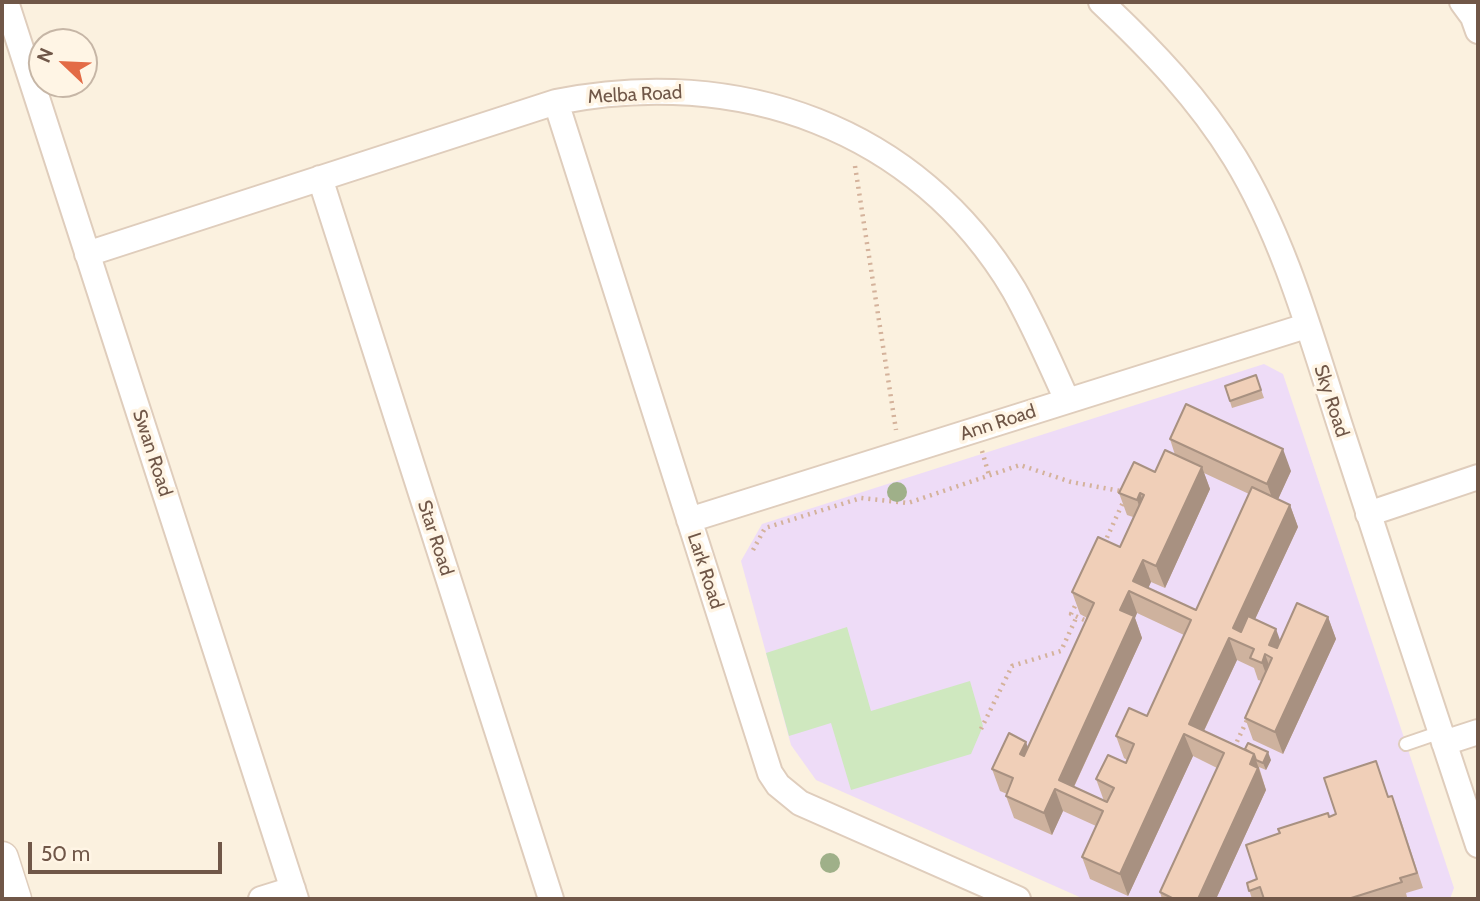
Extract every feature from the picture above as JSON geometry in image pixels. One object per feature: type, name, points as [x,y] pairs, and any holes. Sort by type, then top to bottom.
[{"type":"street","name":"Sky Road","points":[[1101,2],[1184,88],[1234,157],[1270,228],[1306,326],[1478,845]]},
{"type":"street","points":[[1462,2],[1473,17],[1478,31]]},
{"type":"street","name":"Swan Road","points":[[12,6],[87,254],[295,894]]},
{"type":"street","name":"Melba Road","points":[[87,254],[556,102],[637,91],[715,94],[761,102],[849,134],[902,167],[929,188],[987,252],[1028,317],[1066,400]]},
{"type":"street","name":"Lark Road","points":[[556,102],[770,773],[778,785],[800,803],[1017,899]]},
{"type":"street","name":"Star Road","points":[[320,178],[551,899]]},
{"type":"street","name":"Ann Road","points":[[689,520],[900,456],[1066,400],[1306,326]]},
{"type":"street","points":[[1368,514],[1478,477]]},
{"type":"street","points":[[1443,737],[1478,732]]},
{"type":"street","points":[[2,858],[15,899]]},
{"type":"street","points":[[261,899],[295,894]]},
{"type":"lane","points":[[1406,744],[1443,737]]},
{"type":"path","points":[[849,134],[900,456]]},
{"type":"path","points":[[753,550],[765,528],[861,498],[908,503],[1020,465],[1071,482],[1128,492],[1136,496]]},
{"type":"path","points":[[1100,553],[1128,492]]},
{"type":"path","points":[[1082,589],[1071,614],[1101,628]]},
{"type":"path","points":[[981,729],[1012,666],[1061,651],[1077,616]]},
{"type":"path","points":[[1228,760],[1249,716]]},
{"type":"shaded area","points":[[1264,364],[1283,374],[1454,888],[1450,899],[1084,899],[816,780],[791,745],[741,561],[762,524]]},
{"type":"green space","points":[[847,627],[871,711],[970,681],[983,726],[971,754],[851,790],[831,723],[789,736],[766,653]]},
{"type":"building","points":[[1256,375],[1261,390],[1230,401],[1225,386]]},
{"type":"building","points":[[1186,404],[1283,449],[1267,484],[1170,439]]},
{"type":"building","points":[[1165,450],[1202,467],[1156,566],[1143,560],[1133,581],[1196,610],[1252,487],[1290,505],[1233,628],[1241,632],[1248,616],[1276,629],[1269,645],[1277,648],[1297,603],[1328,617],[1275,732],[1245,718],[1272,658],[1265,654],[1262,663],[1250,658],[1254,649],[1229,638],[1189,724],[1254,754],[1250,764],[1258,768],[1198,899],[1174,899],[1160,892],[1224,753],[1184,734],[1120,874],[1082,857],[1103,811],[1055,789],[1044,813],[1006,796],[1013,778],[992,769],[1009,733],[1026,742],[1020,754],[1024,756],[1094,603],[1072,592],[1098,537],[1120,547],[1144,495],[1140,493],[1137,500],[1119,493],[1134,462],[1155,472]],"holes":[[[1129,591],[1191,620],[1147,716],[1129,708],[1116,736],[1134,744],[1126,763],[1108,755],[1096,779],[1114,788],[1107,802],[1059,780],[1134,616],[1120,610]]]},
{"type":"building","points":[[1248,743],[1268,752],[1263,763],[1245,749]]},
{"type":"building","points":[[1376,761],[1388,797],[1392,796],[1417,873],[1400,878],[1402,882],[1348,899],[1264,899],[1260,887],[1249,891],[1247,883],[1257,879],[1246,845],[1280,833],[1278,829],[1328,813],[1329,817],[1336,814],[1324,778]]}]
